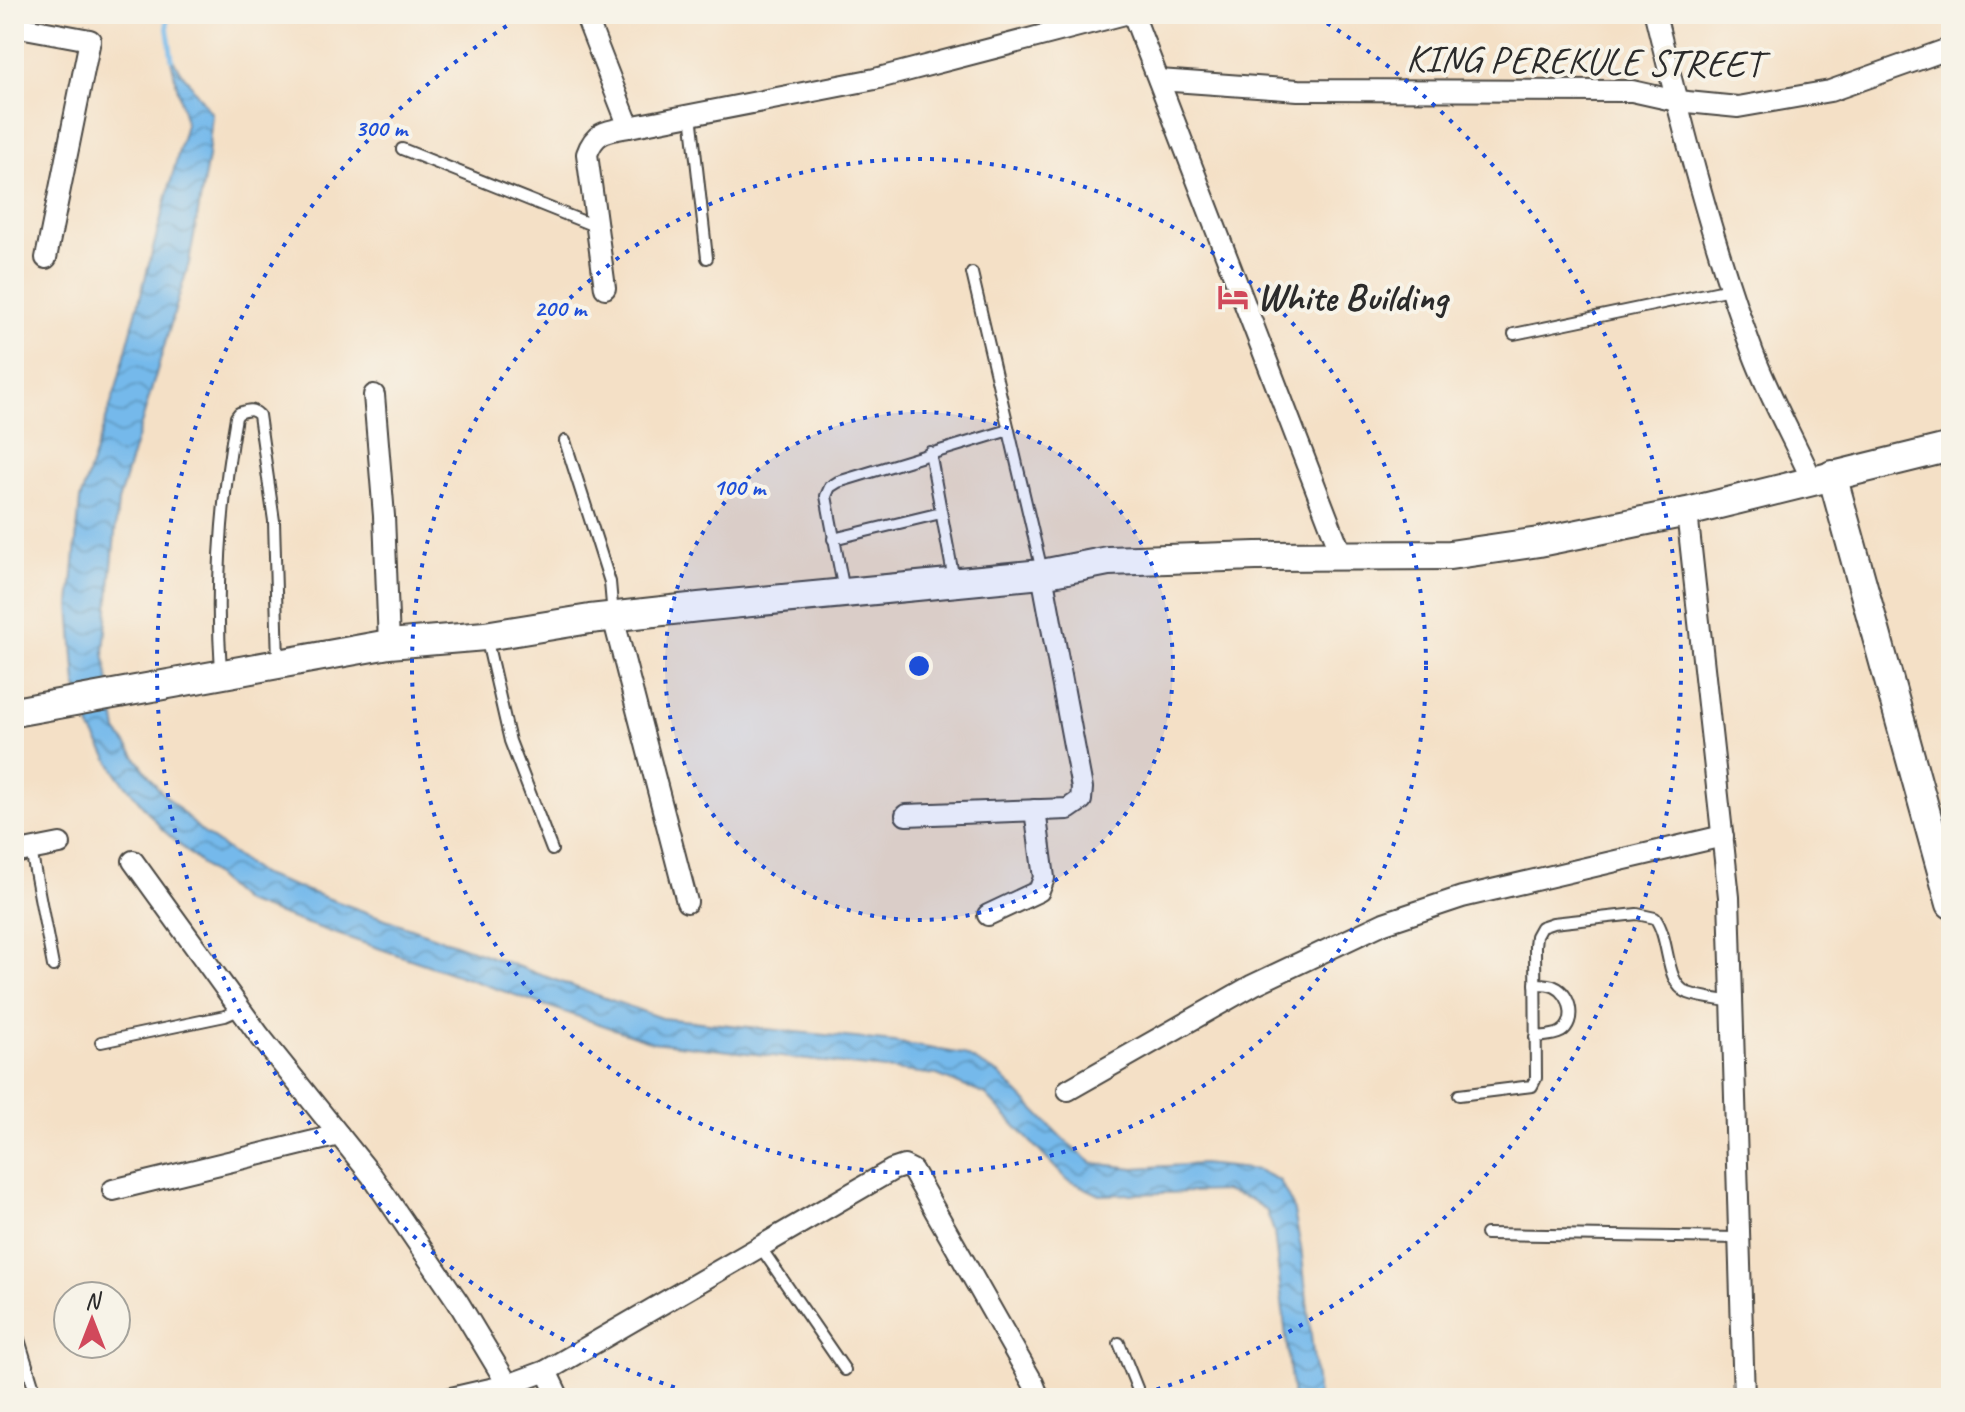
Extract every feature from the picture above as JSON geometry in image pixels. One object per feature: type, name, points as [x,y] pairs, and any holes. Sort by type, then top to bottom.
[{"type":"street","points":[[585,14],[629,127]]},
{"type":"street","points":[[605,288],[587,154],[591,141],[605,132],[875,79],[1125,14]]},
{"type":"street","points":[[1133,14],[1342,556]]},
{"type":"street","points":[[1655,14],[1730,289],[1754,357],[1822,478],[1951,904]]},
{"type":"street","points":[[14,26],[90,40],[46,258]]},
{"type":"street","name":"KING PEREKULE STREET","points":[[1159,80],[1298,90],[1632,91],[1677,101],[1738,107],[1830,91],[1951,48]]},
{"type":"street","points":[[374,395],[384,516],[389,644]]},
{"type":"street","points":[[14,712],[389,644],[485,636],[613,617],[1042,574],[1108,561],[1450,555],[1539,542],[1687,512],[1951,447]]},
{"type":"street","points":[[1687,512],[1729,897],[1744,1398]]},
{"type":"street","points":[[906,815],[1068,809],[1081,800],[1082,788],[1042,574]]},
{"type":"street","points":[[613,617],[687,902]]},
{"type":"street","points":[[988,915],[1039,891],[1044,878],[1035,810]]},
{"type":"street","points":[[1068,1090],[1253,985],[1384,923],[1462,897],[1723,836]]},
{"type":"street","points":[[22,851],[60,844]]},
{"type":"street","points":[[133,861],[241,1009],[372,1176],[458,1302],[508,1385]]},
{"type":"street","points":[[113,1190],[339,1135]]},
{"type":"street","points":[[451,1398],[508,1385],[546,1371],[892,1170],[904,1166],[912,1170],[1039,1398]]},
{"type":"street","points":[[546,1371],[559,1398]]},
{"type":"lane","points":[[691,114],[707,258]]},
{"type":"lane","points":[[402,149],[597,227]]},
{"type":"lane","points":[[972,273],[1042,574]]},
{"type":"lane","points":[[1514,334],[1730,289]]},
{"type":"lane","points":[[222,674],[218,632],[219,537],[236,417],[249,410],[259,415],[274,521],[278,664]]},
{"type":"lane","points":[[844,593],[826,496],[830,487],[930,452],[1009,430]]},
{"type":"lane","points":[[565,441],[610,582],[613,617]]},
{"type":"lane","points":[[930,452],[954,583]]},
{"type":"lane","points":[[833,539],[941,513]]},
{"type":"lane","points":[[485,636],[510,741],[552,850]]},
{"type":"lane","points":[[22,851],[53,966]]},
{"type":"lane","points":[[1459,1095],[1523,1089],[1532,1086],[1536,1078],[1536,936],[1541,927],[1637,914],[1655,918],[1664,930],[1677,986],[1688,993],[1733,1002]]},
{"type":"lane","points":[[1535,984],[1555,986],[1562,992],[1571,1014],[1569,1025],[1559,1034],[1535,1037]]},
{"type":"lane","points":[[101,1042],[225,1016],[241,1009]]},
{"type":"lane","points":[[1486,1234],[1739,1238]]},
{"type":"lane","points":[[761,1248],[845,1370]]},
{"type":"lane","points":[[14,1323],[37,1398]]},
{"type":"lane","points":[[1119,1343],[1141,1398]]},
{"type":"water","points":[[170,56],[212,114],[208,157],[189,263],[118,502],[104,652],[117,731],[158,788],[201,831],[260,874],[661,1018],[894,1042],[963,1054],[1000,1075],[1064,1140],[1092,1163],[1134,1168],[1202,1164],[1258,1170],[1280,1181],[1293,1207],[1301,1247],[1318,1398],[1293,1398],[1274,1232],[1266,1210],[1250,1199],[1224,1191],[1100,1195],[1066,1179],[986,1095],[937,1075],[652,1042],[244,902],[162,829],[119,777],[90,728],[76,684],[70,605],[80,500],[117,385],[186,124]]},
{"type":"waterway","points":[[168,14],[172,59]]},
{"type":"place","name":"White Building","points":[[1233,297]]}]
